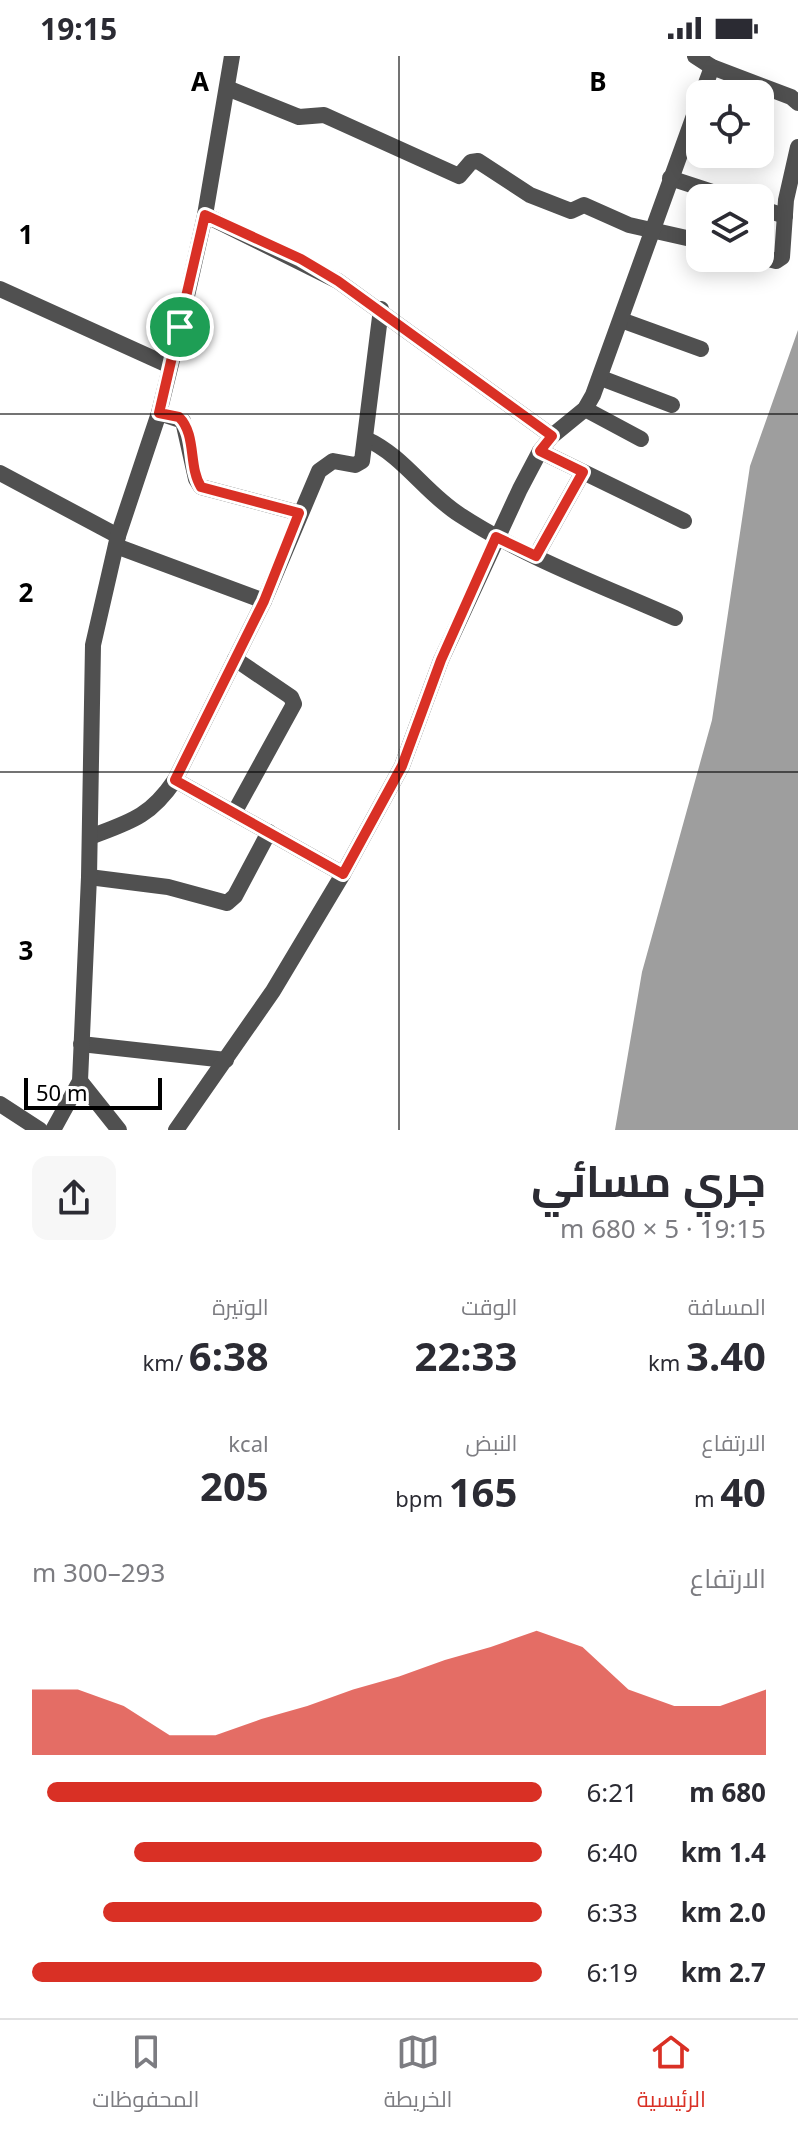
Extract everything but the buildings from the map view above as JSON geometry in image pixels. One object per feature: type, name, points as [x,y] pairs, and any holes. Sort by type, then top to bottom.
[{"type":"street","points":[[53,1130],[80,1081],[89,877],[93,645],[117,541],[159,413],[205,215],[232,56]]},
{"type":"street","points":[[695,56],[712,67],[791,97],[798,103]]},
{"type":"street","points":[[707,80],[712,67]]},
{"type":"street","points":[[227,88],[299,117],[324,115],[459,176],[471,162],[478,161],[550,204],[571,211],[582,204],[617,221],[686,237]]},
{"type":"street","points":[[176,1130],[273,991],[343,874],[402,766],[441,660],[496,537],[540,451],[552,436],[585,409],[601,378],[686,136]]},
{"type":"street","points":[[774,260],[782,257],[785,216],[798,147]]},
{"type":"street","points":[[670,178],[688,184]]},
{"type":"street","points":[[774,212],[785,216]]},
{"type":"street","points":[[205,215],[301,259],[381,309],[552,436]]},
{"type":"street","points":[[0,289],[170,366]]},
{"type":"street","points":[[90,837],[149,813],[175,780],[264,601],[299,513],[324,465],[333,461],[359,464],[366,439],[381,309]]},
{"type":"street","points":[[621,320],[701,349]]},
{"type":"street","points":[[601,378],[672,405]]},
{"type":"street","points":[[585,409],[641,439]]},
{"type":"street","points":[[159,413],[179,417],[188,429],[196,479],[201,487],[299,513]]},
{"type":"street","points":[[366,439],[399,460],[440,501],[496,537],[675,618]]},
{"type":"street","points":[[540,451],[684,521]]},
{"type":"street","points":[[536,556],[583,472]]},
{"type":"street","points":[[0,473],[117,541],[264,601]]},
{"type":"street","points":[[234,813],[294,704],[291,697],[235,659]]},
{"type":"street","points":[[175,780],[343,874]]},
{"type":"street","points":[[89,877],[168,887],[227,903],[235,896],[269,832]]},
{"type":"street","points":[[81,1044],[226,1060]]},
{"type":"street","points":[[80,1081],[119,1130]]},
{"type":"street","points":[[0,1104],[40,1130]]},
{"type":"shaded area","points":[[798,330],[798,1130],[615,1130],[642,972],[712,720],[750,466]]},
{"type":"route","points":[[205,215],[301,259],[381,309],[552,436],[540,451],[583,472],[536,556],[496,537],[441,660],[402,766],[343,874],[175,780],[264,601],[299,513],[201,487],[196,479],[188,429],[179,417],[159,413],[180,327],[205,215]]}]
